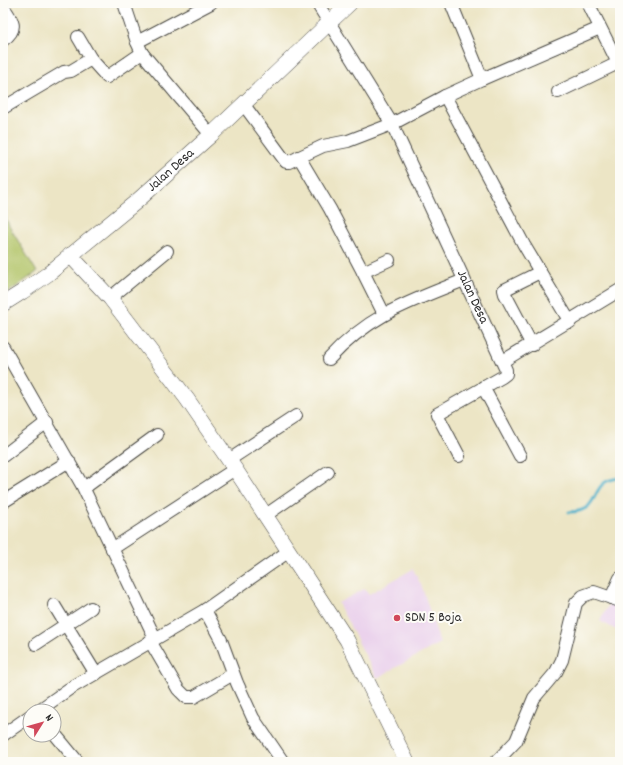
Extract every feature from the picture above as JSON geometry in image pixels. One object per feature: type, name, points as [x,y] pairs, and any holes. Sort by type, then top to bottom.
[{"type":"street","points":[[124,3],[140,48],[211,135]]},
{"type":"street","points":[[78,37],[91,59],[107,77],[140,48],[211,3]]},
{"type":"street","name":"Jalan Desa","points":[[316,3],[392,124],[503,361]]},
{"type":"street","name":"Jalan Desa","points":[[3,304],[22,292],[91,240],[136,202],[244,105],[350,3]]},
{"type":"street","points":[[451,3],[482,78]]},
{"type":"street","points":[[558,92],[619,65],[588,3]]},
{"type":"street","points":[[3,7],[10,17],[13,25],[10,35],[3,40]]},
{"type":"street","points":[[244,105],[286,162],[289,162],[323,146],[348,141],[392,124],[482,78],[600,28]]},
{"type":"street","points":[[3,108],[50,80],[91,59]]},
{"type":"street","points":[[445,96],[540,272],[570,322]]},
{"type":"street","points":[[299,157],[330,209],[384,314]]},
{"type":"street","points":[[110,298],[166,251]]},
{"type":"street","points":[[70,255],[110,298],[186,399],[266,515],[347,640],[407,762]]},
{"type":"street","points":[[363,272],[389,260]]},
{"type":"street","points":[[532,345],[504,290],[540,272]]},
{"type":"street","points":[[330,359],[355,333],[384,314],[464,280]]},
{"type":"street","points":[[459,456],[437,414],[506,374],[503,361],[570,322],[620,290]]},
{"type":"street","points":[[3,347],[84,488],[152,640],[178,689],[186,697],[194,697],[233,674]]},
{"type":"street","points":[[483,387],[520,456]]},
{"type":"street","points":[[112,549],[232,464],[296,416]]},
{"type":"street","points":[[3,456],[47,422]]},
{"type":"street","points":[[84,488],[157,435]]},
{"type":"street","points":[[3,502],[69,460]]},
{"type":"street","points":[[266,515],[328,472]]},
{"type":"street","points":[[51,703],[152,640],[205,610],[289,551]]},
{"type":"street","points":[[496,762],[516,741],[534,698],[556,672],[562,660],[576,603],[583,596],[594,592],[615,600],[620,578]]},
{"type":"street","points":[[54,605],[96,674]]},
{"type":"street","points":[[36,644],[91,608]]},
{"type":"street","points":[[205,610],[221,640],[233,674],[253,718],[282,762]]},
{"type":"street","points":[[3,735],[22,722]]},
{"type":"street","points":[[62,743],[78,762]]},
{"type":"shaded area","points":[[413,569],[422,587],[440,643],[377,678],[338,603],[364,589],[369,594]]},
{"type":"shaded area","points":[[620,596],[620,632],[600,621],[610,602]]},
{"type":"green space","points":[[3,210],[9,226],[37,272],[3,296]]},
{"type":"waterway","points":[[569,512],[580,511],[587,507],[592,502],[603,484],[610,480],[620,478]]},
{"type":"place","name":"SDN 5 Boja","points":[[397,618]]}]
